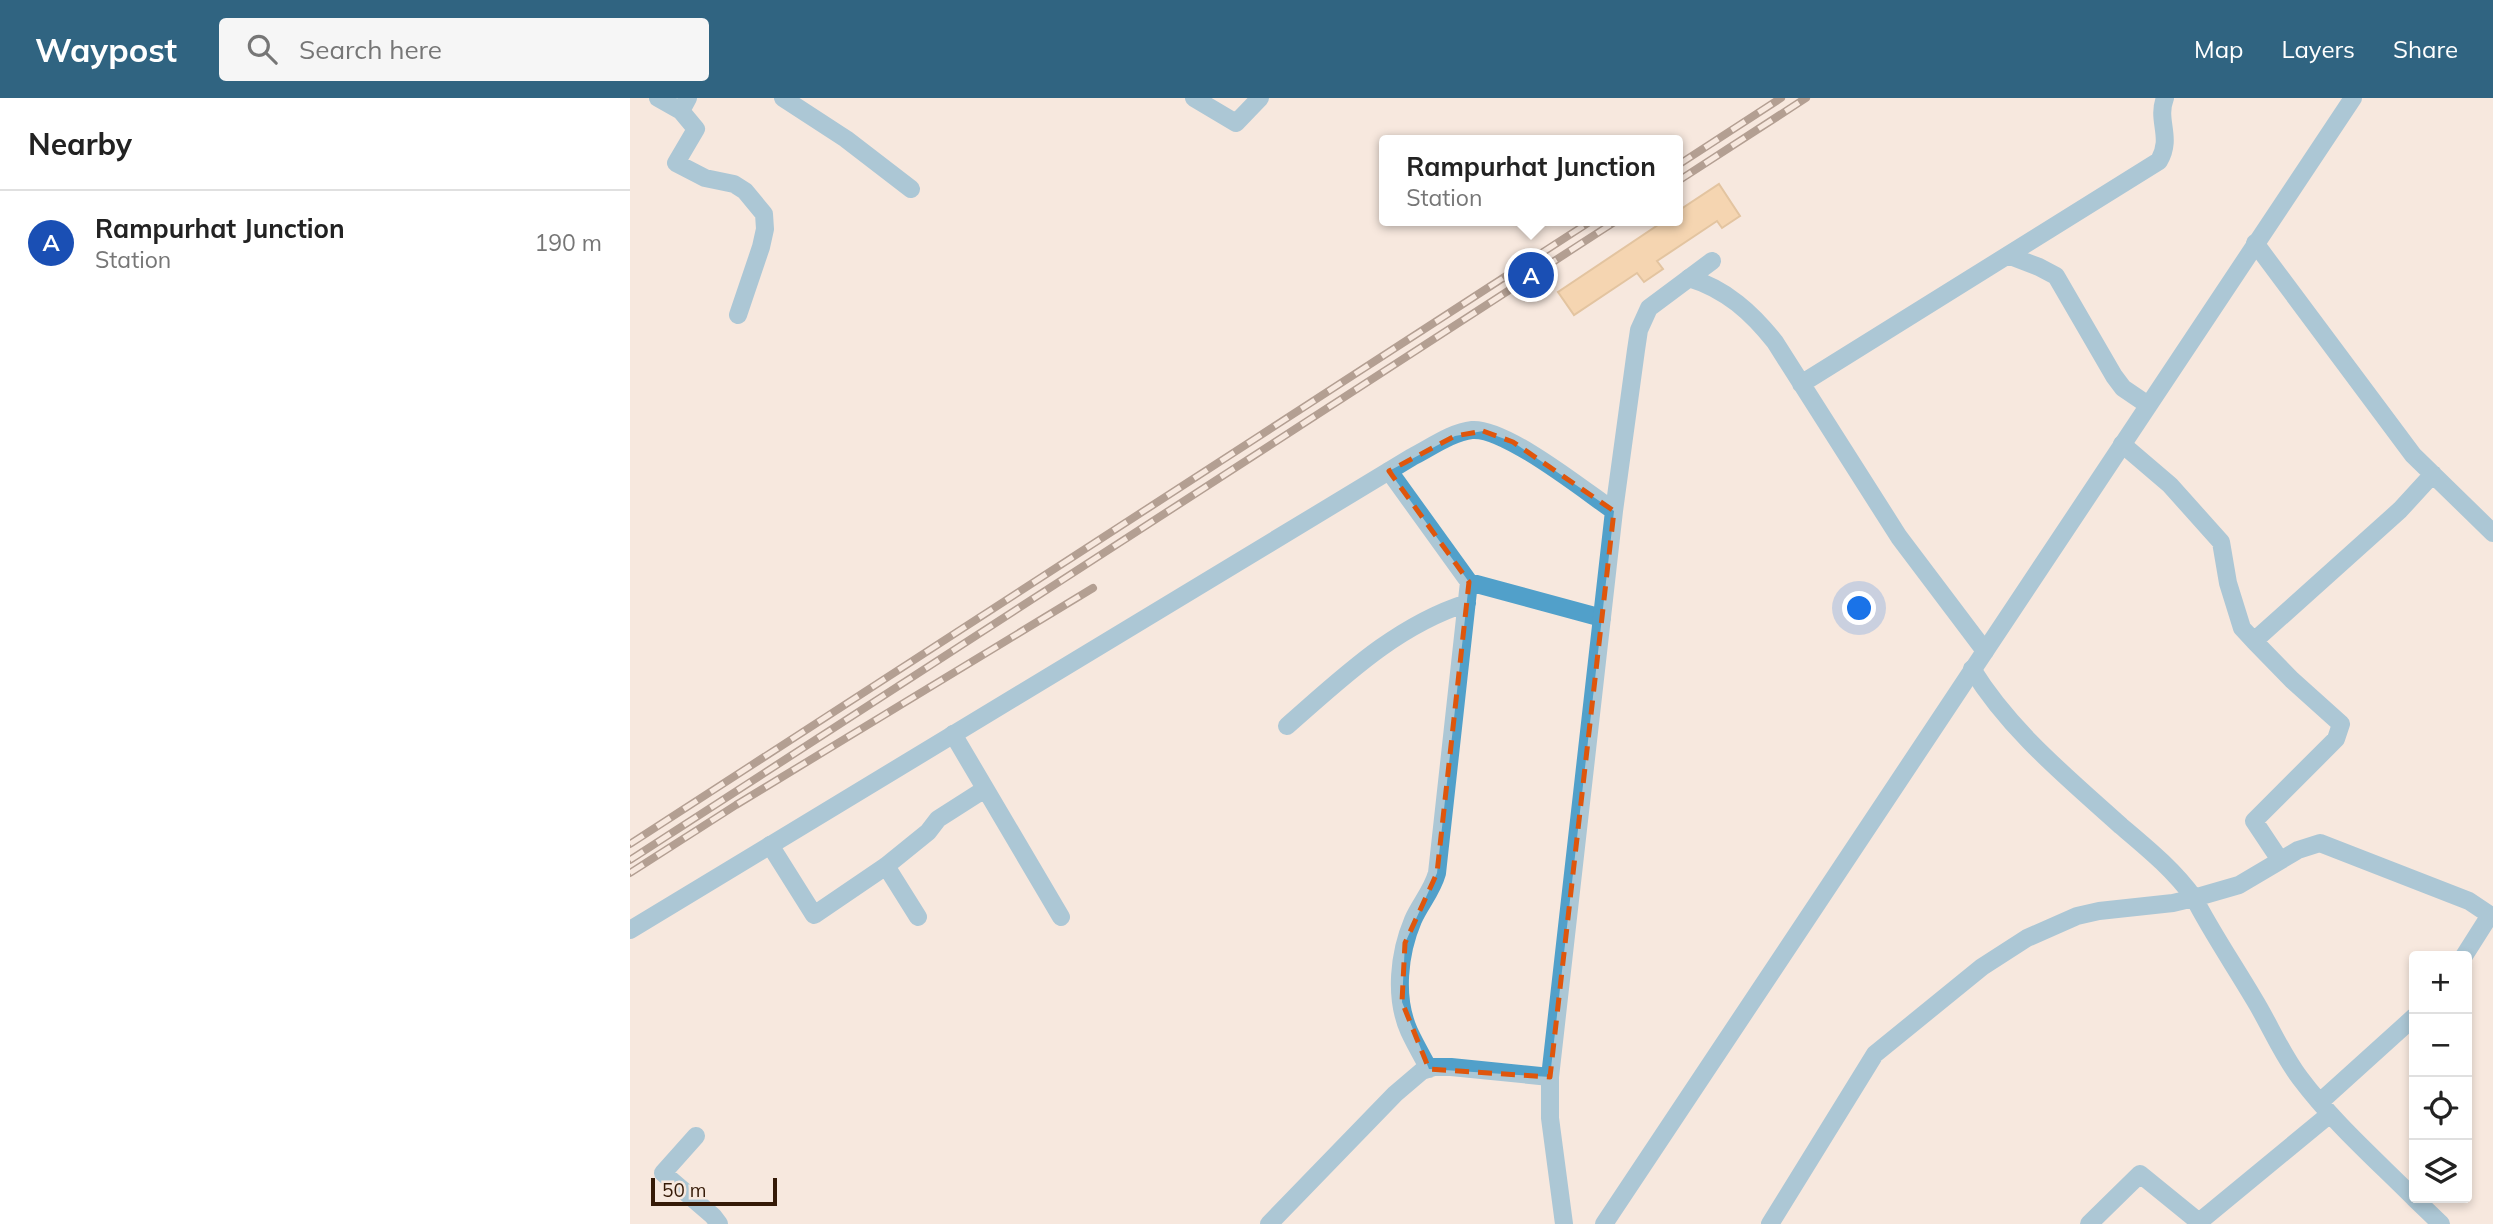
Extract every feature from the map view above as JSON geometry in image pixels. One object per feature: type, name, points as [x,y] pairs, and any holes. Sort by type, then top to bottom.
[{"type":"street","points":[[658,98],[685,105],[696,129],[676,163],[705,178],[734,184],[745,191],[764,214],[765,229],[761,247],[738,315]]},
{"type":"street","points":[[783,98],[846,139],[911,188]]},
{"type":"street","points":[[1194,98],[1236,123],[1260,98]]},
{"type":"street","points":[[1801,384],[2159,161],[2165,151],[2162,108],[2165,98]]},
{"type":"street","points":[[1604,1224],[2353,98]]},
{"type":"street","points":[[2255,243],[2413,455],[2493,533]]},
{"type":"street","points":[[2008,255],[2056,276],[2114,376],[2123,388],[2148,405]]},
{"type":"street","points":[[1563,1224],[1550,1118],[1550,1077],[1614,510],[1639,330],[1649,308],[1713,261]]},
{"type":"street","points":[[1689,278],[1728,296],[1759,321],[1775,342],[1892,528],[1985,651]]},
{"type":"street","points":[[630,930],[1389,471],[1455,436],[1474,430],[1513,442],[1614,510]]},
{"type":"street","points":[[2122,444],[2170,485],[2221,542],[2228,583],[2242,628],[2292,680],[2341,724],[2336,739],[2329,747],[2253,821],[2280,860]]},
{"type":"street","points":[[1389,471],[1469,582],[1602,618]]},
{"type":"street","points":[[2254,641],[2400,510],[2433,474]]},
{"type":"street","points":[[1429,1069],[1408,1028],[1402,1002],[1401,973],[1410,928],[1433,887],[1437,873],[1469,582]]},
{"type":"street","points":[[1287,726],[1372,652],[1417,623],[1466,603]]},
{"type":"street","points":[[1972,670],[2009,719],[2064,774],[2174,873],[2194,898],[2219,946],[2253,998],[2284,1055],[2325,1108],[2409,1193]]},
{"type":"street","points":[[953,734],[1061,917]]},
{"type":"street","points":[[770,845],[814,915],[886,866],[928,832],[938,819],[985,789]]},
{"type":"street","points":[[1770,1224],[1875,1054],[1982,967],[2027,938],[2077,916],[2172,903],[2239,885],[2298,850],[2320,843],[2490,911],[2467,951]]},
{"type":"street","points":[[886,866],[918,917]]},
{"type":"street","points":[[2089,1224],[2140,1174],[2199,1222],[2325,1108],[2409,1022]]},
{"type":"street","points":[[1269,1224],[1409,1080],[1429,1069],[1451,1067],[1550,1077]]},
{"type":"street","points":[[696,1136],[663,1174],[719,1224]]},
{"type":"street","points":[[2419,1203],[2441,1224]]},
{"type":"highlighted area","points":[[1483,431],[1513,442],[1614,511],[1550,1077],[1429,1069],[1402,1002],[1405,943],[1437,873],[1469,582],[1389,471],[1455,436]]},
{"type":"building","points":[[1719,184],[1740,216],[1722,228],[1717,221],[1657,261],[1663,269],[1644,282],[1637,273],[1574,315],[1558,292],[1657,226],[1683,226],[1683,208]]},
{"type":"railway","points":[[1683,162],[1781,98]]},
{"type":"railway","points":[[1683,178],[1806,98]]},
{"type":"railway","points":[[630,844],[1583,226]]},
{"type":"railway","points":[[630,860],[1608,226]]},
{"type":"railway","points":[[630,873],[736,805],[1093,588]]},
{"type":"place","name":"Rampurhat Junction","points":[[1531,275]]}]
